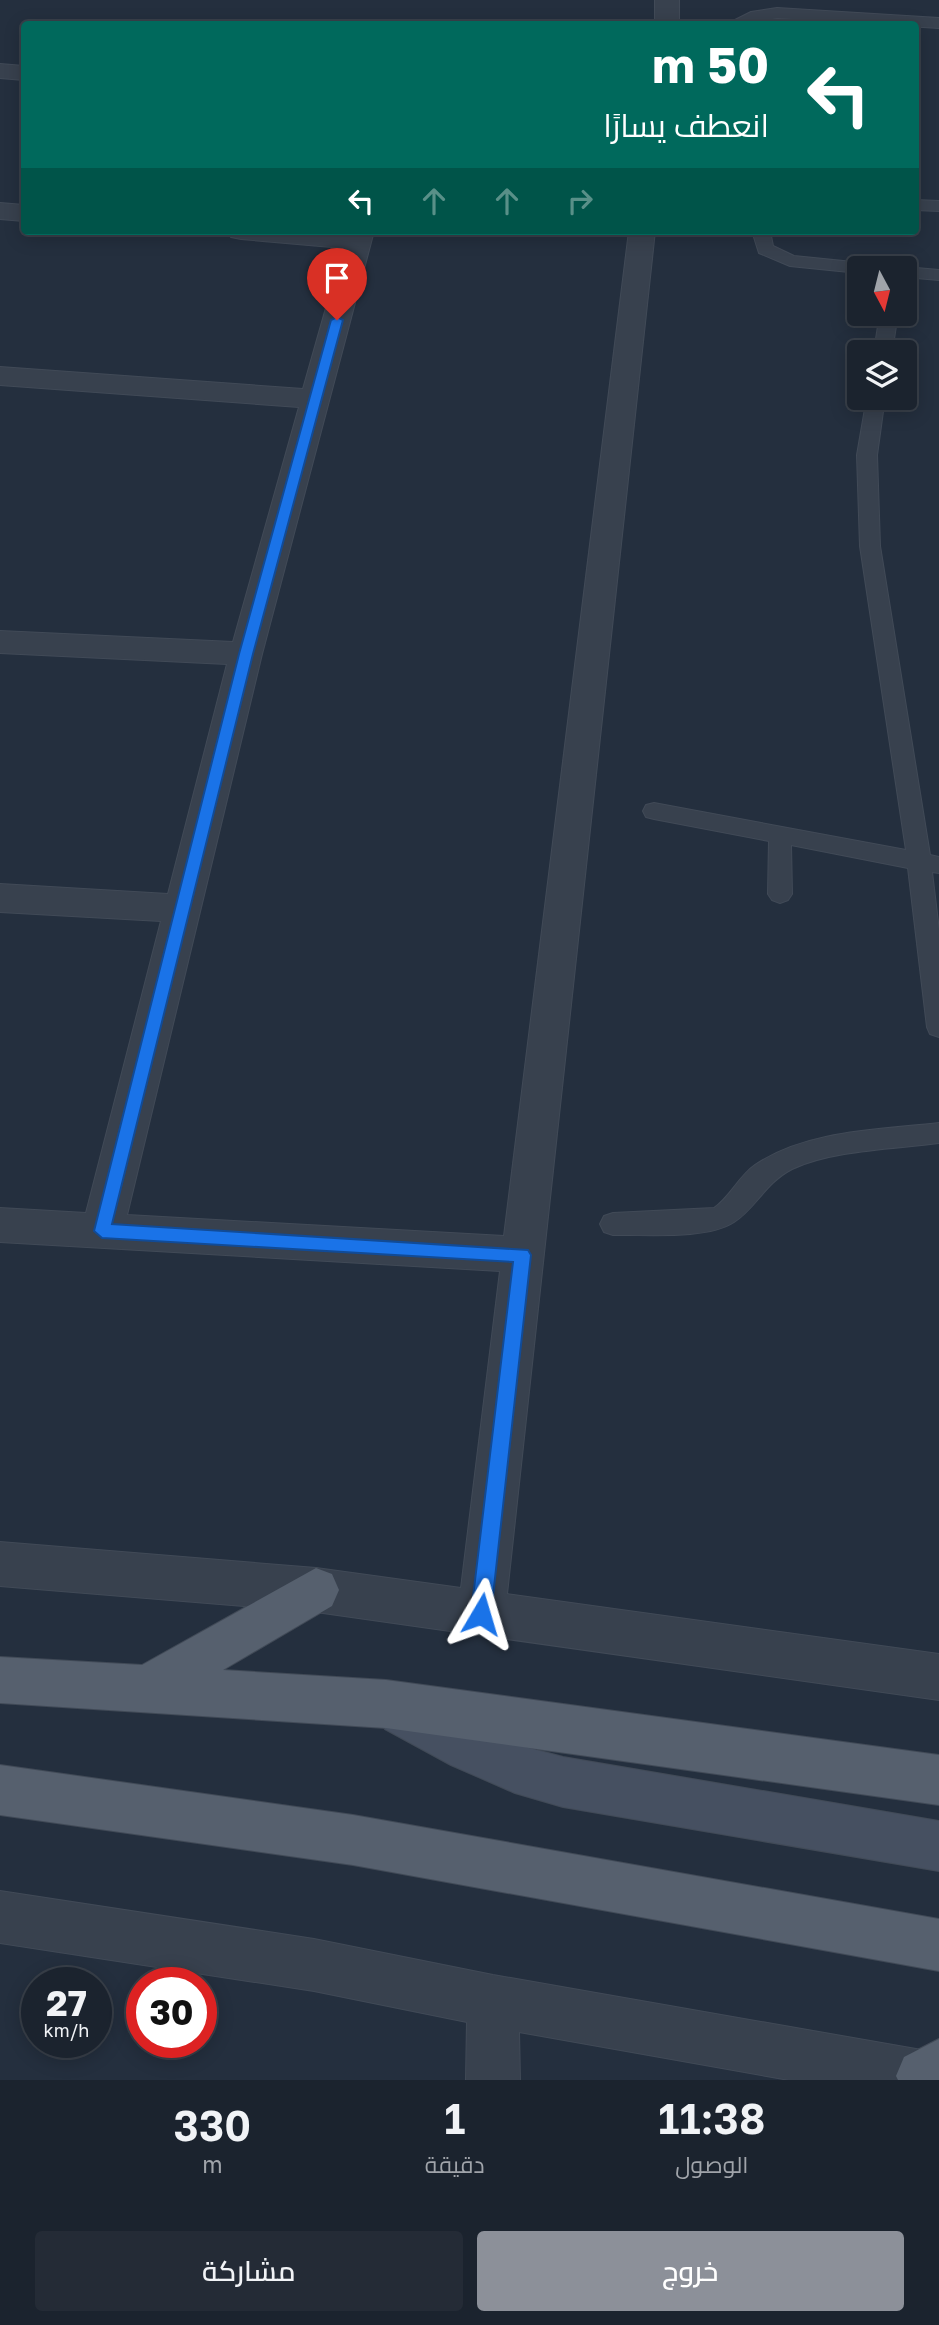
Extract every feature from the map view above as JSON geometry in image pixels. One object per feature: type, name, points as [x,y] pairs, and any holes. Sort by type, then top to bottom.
[{"type":"main road","points":[[143,1691],[316,1590]]},
{"type":"main road","points":[[0,1681],[386,1704],[939,1780]]},
{"type":"main road","points":[[0,1790],[125,1804],[608,1883],[939,1945]]},
{"type":"street","points":[[667,0],[667,21]]},
{"type":"street","points":[[0,71],[21,73]]},
{"type":"street","points":[[0,211],[21,213]]},
{"type":"street","points":[[102,1231],[246,654],[360,236],[336,235]]},
{"type":"street","points":[[481,1614],[642,235]]},
{"type":"street","points":[[0,376],[315,399]]},
{"type":"street","points":[[0,642],[246,654]]},
{"type":"street","points":[[0,898],[181,908]]},
{"type":"street","points":[[0,1225],[522,1255]]},
{"type":"street","points":[[0,1564],[316,1590],[939,1677]]},
{"type":"street","points":[[386,1704],[468,1748],[515,1769],[563,1782],[939,1846]]},
{"type":"street","points":[[0,1917],[314,1965],[493,2001],[934,2074]]},
{"type":"street","points":[[493,2001],[493,2080]]},
{"type":"lane","points":[[742,21],[756,15],[776,13],[865,21]]},
{"type":"lane","points":[[919,23],[939,23]]},
{"type":"lane","points":[[919,205],[939,206]]},
{"type":"lane","points":[[762,235],[765,249],[782,259],[847,266]]},
{"type":"lane","points":[[917,273],[939,275]]},
{"type":"lane","points":[[874,410],[867,455],[869,535],[929,863],[939,1027]]},
{"type":"lane","points":[[654,811],[929,863]]},
{"type":"lane","points":[[780,835],[780,894]]},
{"type":"lane","points":[[613,1224],[692,1222],[717,1218],[734,1206],[762,1174],[788,1159],[843,1145],[939,1133]]},
{"type":"route","points":[[337,320],[246,654],[102,1231],[522,1255],[481,1614]]}]
